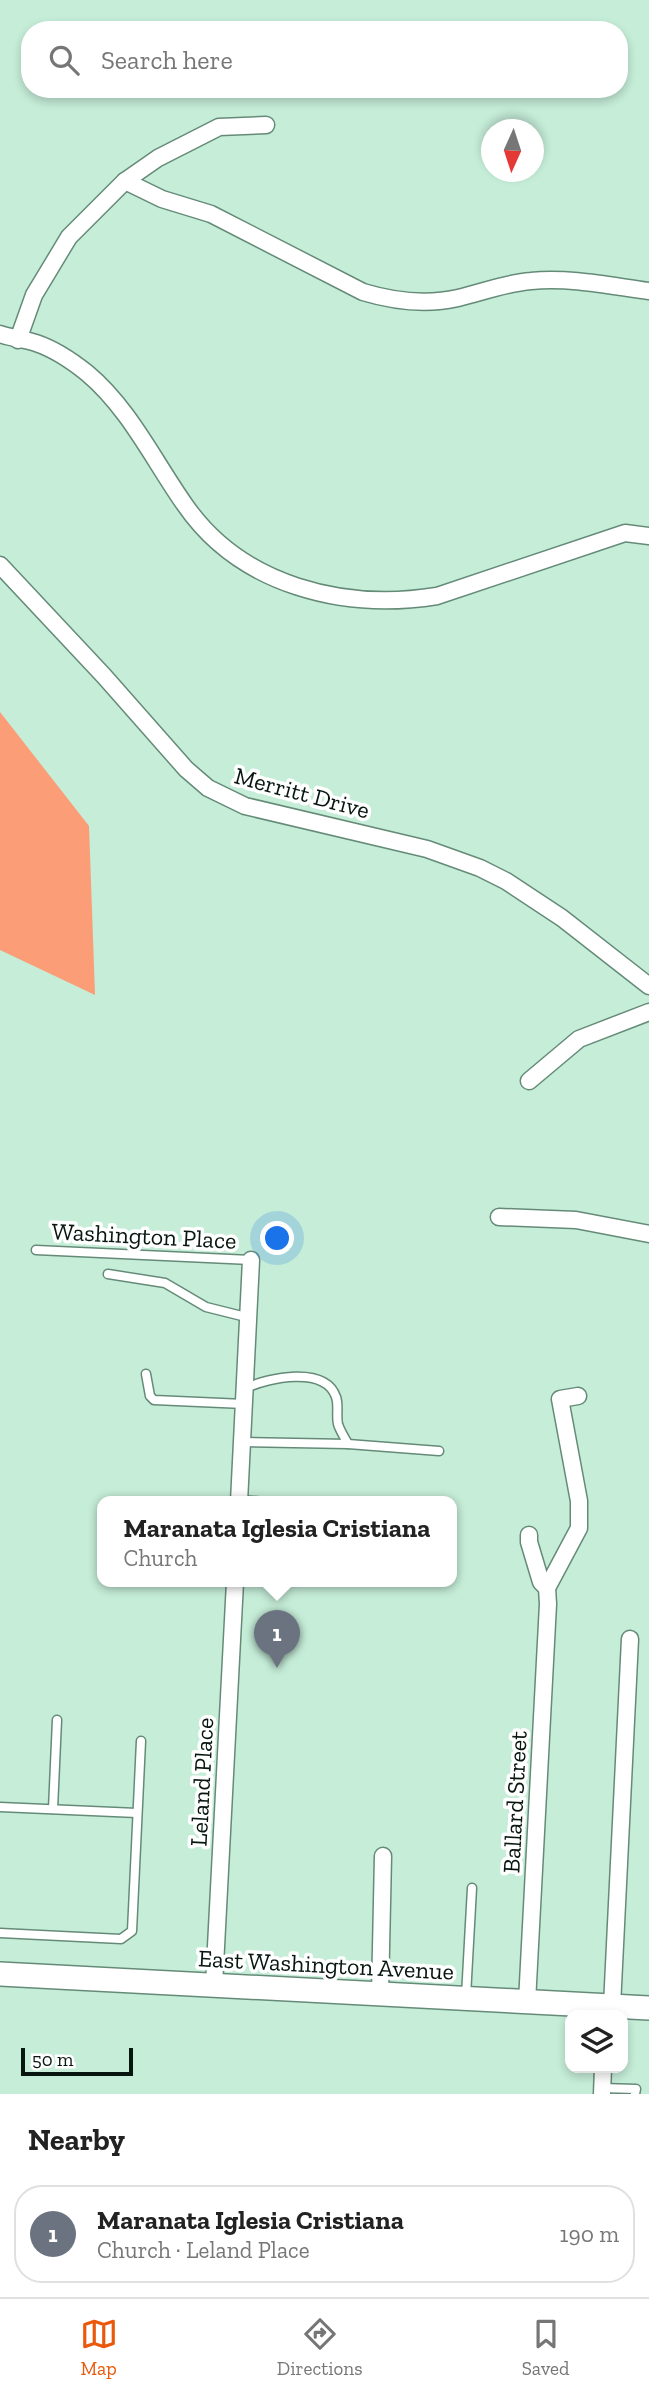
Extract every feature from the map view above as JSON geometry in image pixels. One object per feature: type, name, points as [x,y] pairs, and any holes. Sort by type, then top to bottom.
[{"type":"main road","name":"East Washington Avenue","points":[[0,1974],[527,2002],[609,2010],[649,2008]]},
{"type":"street","points":[[18,340],[34,295],[69,237],[125,181],[158,158],[219,127],[265,125]]},
{"type":"street","points":[[125,181],[162,199],[211,214],[363,292],[382,298],[440,302],[498,285],[533,280],[577,281],[649,291]]},
{"type":"street","points":[[0,334],[35,343],[85,371],[120,406],[187,508],[220,544],[243,562],[297,587],[342,599],[413,600],[437,596],[625,533],[649,536]]},
{"type":"street","name":"Merritt Drive","points":[[0,565],[186,769],[208,788],[232,801],[259,810],[427,849],[480,868],[506,881],[562,918],[649,986]]},
{"type":"street","points":[[529,1080],[579,1039],[649,1012]]},
{"type":"street","points":[[499,1217],[576,1220],[649,1234]]},
{"type":"street","points":[[239,1496],[251,1260]]},
{"type":"street","points":[[547,1596],[579,1528],[579,1502],[560,1399],[578,1396]]},
{"type":"street","points":[[529,1535],[547,1596]]},
{"type":"street","name":"Leland Place","points":[[214,1985],[235,1587]]},
{"type":"street","name":"Ballard Street","points":[[527,2002],[547,1596]]},
{"type":"street","points":[[609,2010],[630,1639]]},
{"type":"street","points":[[380,1994],[383,1856]]},
{"type":"street","points":[[602,2091],[603,2073]]},
{"type":"lane","name":"Washington Place","points":[[36,1250],[251,1260]]},
{"type":"lane","points":[[108,1274],[165,1283],[206,1307],[250,1318]]},
{"type":"lane","points":[[146,1374],[150,1396],[154,1401],[244,1396],[275,1377],[318,1378],[330,1386],[336,1397],[338,1426],[348,1444]]},
{"type":"lane","points":[[242,1442],[348,1444],[439,1451]]},
{"type":"lane","points":[[53,1809],[57,1720]]},
{"type":"lane","points":[[0,1933],[121,1939],[132,1931],[141,1741]]},
{"type":"lane","points":[[0,1807],[137,1813]]},
{"type":"lane","points":[[466,1999],[472,1888]]},
{"type":"lane","points":[[602,2091],[636,2089],[635,2094]]},
{"type":"shaded area","points":[[0,712],[89,826],[95,995],[0,950]]},
{"type":"place","name":"Maranata Iglesia Cristiana","points":[[277,1668]]}]
